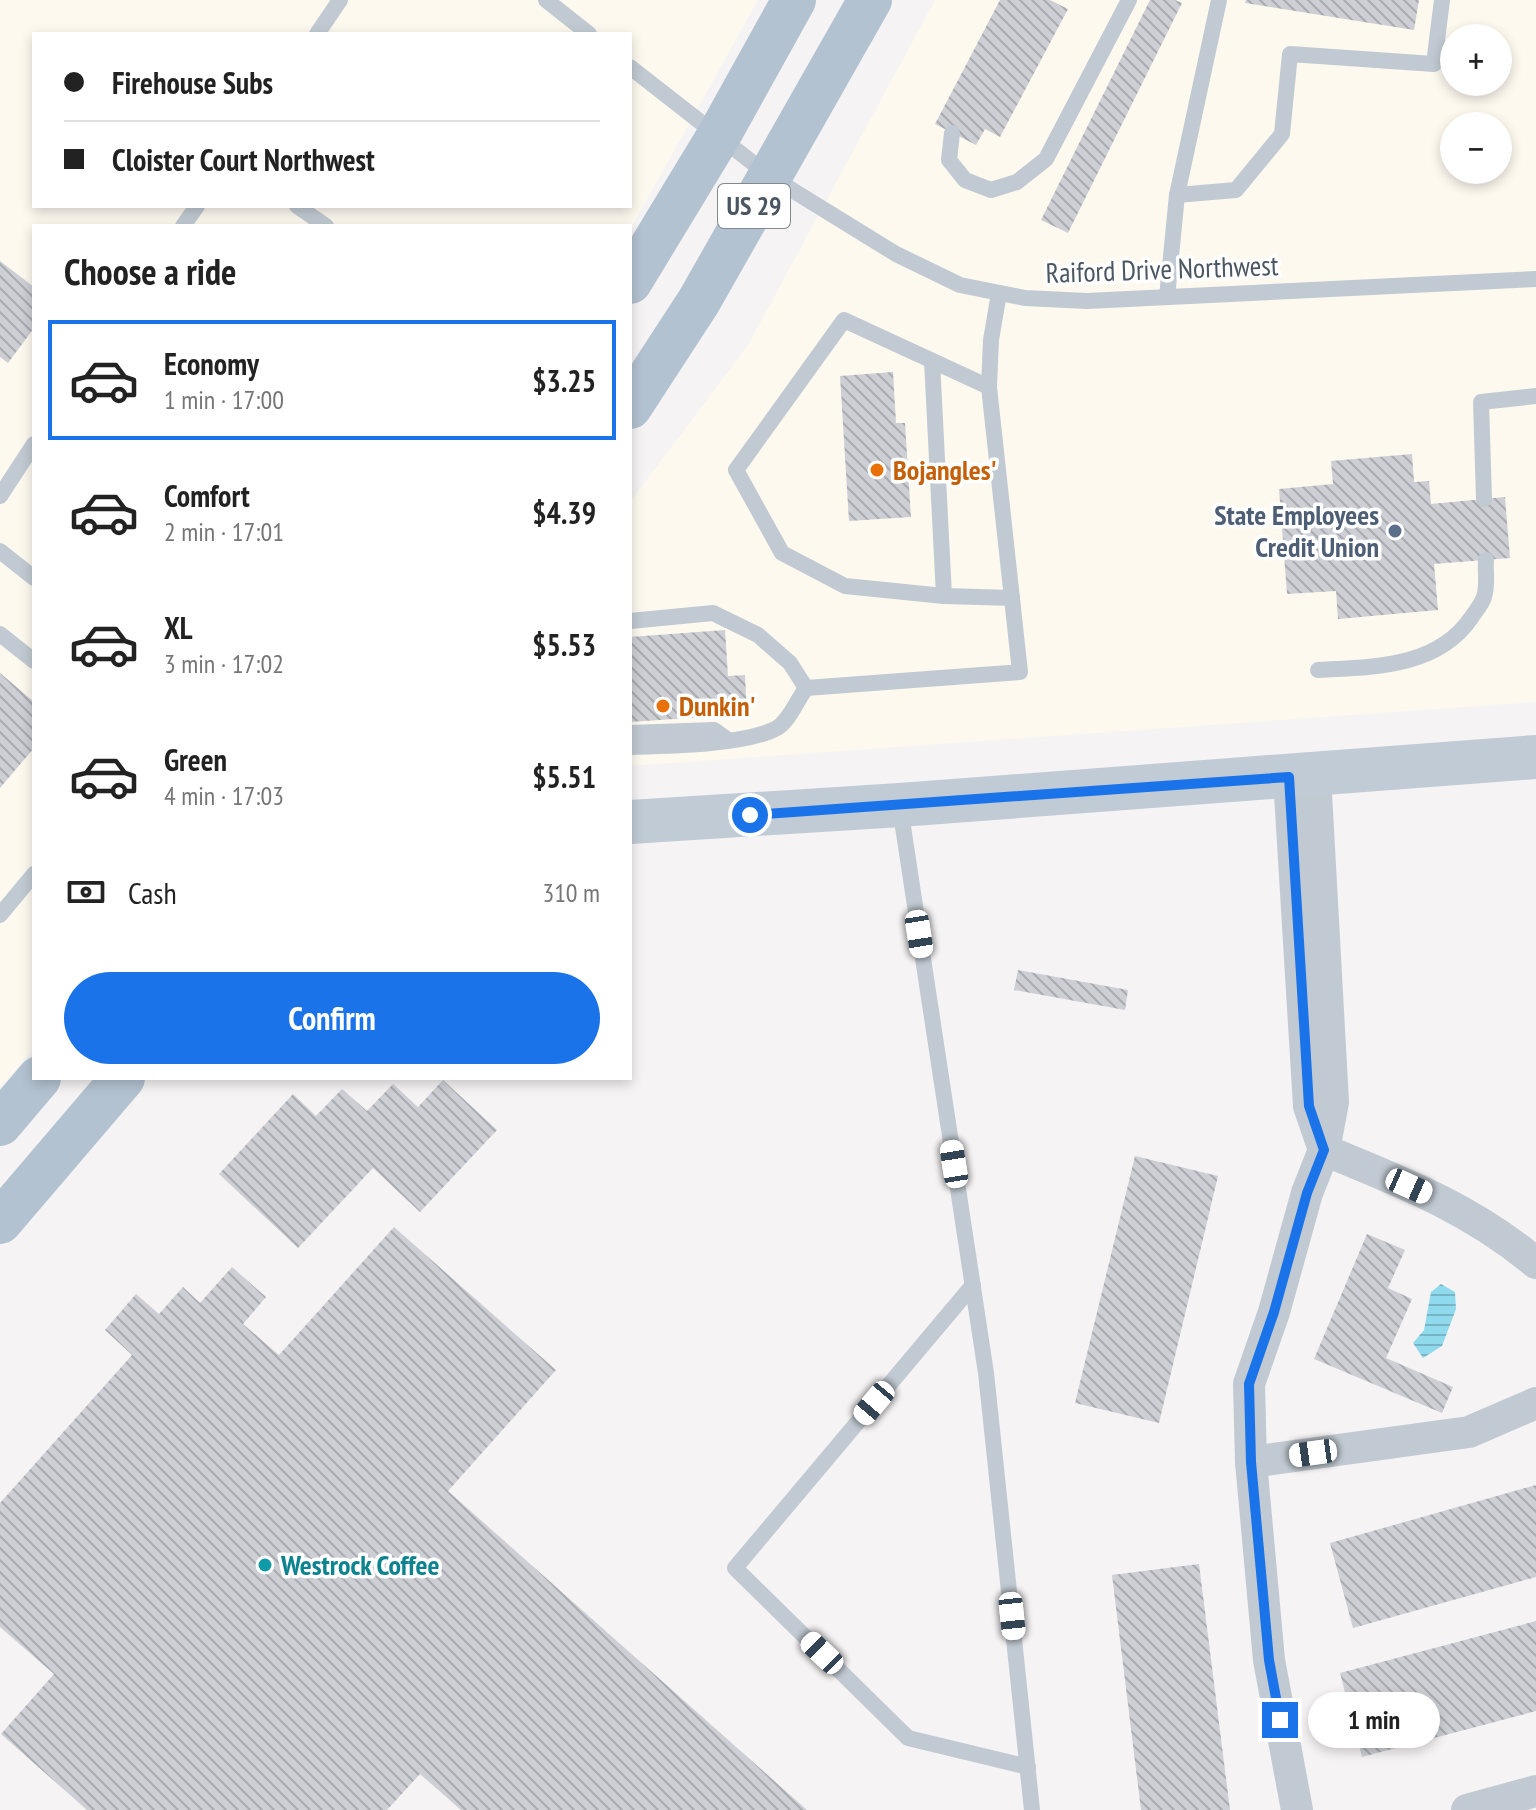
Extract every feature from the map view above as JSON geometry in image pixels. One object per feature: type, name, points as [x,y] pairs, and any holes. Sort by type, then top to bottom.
[{"type":"main road","name":"US 29","points":[[632,279],[718,137],[794,0]]},
{"type":"main road","name":"US 29","points":[[632,404],[699,301],[870,0]]},
{"type":"main road","points":[[632,822],[1536,757]]},
{"type":"main road","points":[[3,1113],[37,1080]]},
{"type":"main road","points":[[0,1222],[121,1080]]},
{"type":"street","points":[[1297,1810],[1269,1660],[1251,1462],[1249,1384],[1274,1312],[1307,1193],[1324,1150],[1333,1102],[1302,776]]},
{"type":"street","points":[[1324,1150],[1453,1205],[1503,1235],[1536,1263]]},
{"type":"street","points":[[1251,1462],[1469,1432],[1536,1403]]},
{"type":"street","points":[[1467,1810],[1536,1791]]},
{"type":"lane","points":[[318,32],[340,0]]},
{"type":"lane","points":[[546,0],[586,32]]},
{"type":"lane","points":[[952,133],[949,160],[965,180],[991,190],[1017,182],[1046,159],[1129,0]]},
{"type":"lane","points":[[1167,297],[1177,195],[1219,0]]},
{"type":"lane","points":[[1177,195],[1236,190],[1282,134],[1290,54],[1434,64],[1442,0]]},
{"type":"lane","name":"Raiford Drive Northwest","points":[[632,69],[771,177],[896,254],[960,285],[1025,298],[1087,301],[1536,279]]},
{"type":"lane","points":[[300,208],[323,224]]},
{"type":"lane","points":[[806,688],[1020,672],[989,387],[991,340],[999,293]]},
{"type":"lane","points":[[989,387],[844,320],[736,470],[782,553],[845,586],[944,596],[1012,598]]},
{"type":"lane","points":[[932,361],[944,596]]},
{"type":"lane","points":[[1484,499],[1481,402],[1536,396]]},
{"type":"lane","points":[[0,496],[32,447]]},
{"type":"lane","points":[[0,551],[32,576]]},
{"type":"lane","points":[[1318,670],[1399,664],[1418,658],[1451,639],[1468,622],[1484,597],[1486,560]]},
{"type":"lane","points":[[632,624],[713,613],[758,635],[790,663],[806,688]]},
{"type":"lane","points":[[0,634],[32,659]]},
{"type":"lane","points":[[632,747],[728,740],[763,734],[780,726],[806,688]]},
{"type":"lane","points":[[632,733],[714,730],[728,740]]},
{"type":"lane","points":[[900,805],[986,1373],[1032,1810]]},
{"type":"lane","points":[[0,915],[32,876]]},
{"type":"lane","points":[[973,1285],[735,1568],[908,1738],[1028,1767]]},
{"type":"shaded area","points":[[0,0],[758,0],[632,226],[632,224],[32,224],[32,1051],[0,1087]]},
{"type":"shaded area","points":[[935,0],[1536,0],[1536,702],[632,766],[632,499],[748,345]]},
{"type":"water","points":[[1441,1284],[1455,1292],[1456,1309],[1442,1346],[1423,1358],[1413,1343],[1424,1330],[1431,1292]]},
{"type":"building","points":[[1000,0],[1050,0],[1068,9],[1000,137],[985,129],[976,145],[935,124]]},
{"type":"building","points":[[1150,0],[1182,3],[1068,233],[1041,220]]},
{"type":"building","points":[[1246,0],[1419,0],[1414,30],[1245,3]]},
{"type":"building","points":[[0,261],[32,285],[32,331],[8,363],[0,357]]},
{"type":"building","name":"Bojangles'","points":[[893,372],[896,423],[905,423],[911,517],[849,521],[840,376]]},
{"type":"building","name":"State Employees Credit Union","points":[[1412,454],[1414,482],[1429,481],[1431,504],[1505,497],[1510,558],[1434,564],[1438,610],[1338,619],[1336,591],[1287,594],[1279,489],[1333,484],[1331,461]]},
{"type":"building","points":[[725,630],[728,676],[745,675],[747,714],[632,722],[632,637]]},
{"type":"building","points":[[0,673],[32,700],[32,750],[0,788]]},
{"type":"building","points":[[1018,970],[1128,990],[1125,1010],[1014,990]]},
{"type":"building","points":[[443,1080],[497,1130],[420,1212],[373,1168],[298,1248],[219,1174],[293,1094],[316,1116],[342,1089],[367,1111],[393,1084],[418,1107]]},
{"type":"building","points":[[1135,1156],[1218,1176],[1159,1423],[1075,1403]]},
{"type":"building","name":"Westrock Coffee","points":[[394,1227],[556,1370],[448,1491],[807,1810],[461,1810],[420,1774],[387,1810],[87,1810],[1,1734],[54,1674],[0,1627],[0,1503],[132,1355],[105,1330],[136,1294],[159,1314],[183,1287],[200,1303],[232,1267],[266,1297],[243,1324],[279,1355]]},
{"type":"building","points":[[1367,1234],[1405,1250],[1388,1288],[1412,1299],[1386,1358],[1453,1387],[1442,1413],[1314,1359]]},
{"type":"building","points":[[1536,1485],[1536,1577],[1353,1628],[1330,1543]]},
{"type":"building","points":[[1199,1564],[1230,1810],[1141,1810],[1112,1575]]},
{"type":"building","points":[[1536,1621],[1536,1711],[1362,1757],[1340,1673]]},
{"type":"place","name":"Bojangles'","points":[[877,470]]},
{"type":"place","name":"State Employees Credit Union","points":[[1395,531]]},
{"type":"place","name":"Dunkin'","points":[[663,706]]},
{"type":"place","name":"Westrock Coffee","points":[[265,1565]]},
{"type":"route","points":[[750,815],[1289,777],[1309,1106],[1324,1150],[1307,1193],[1274,1312],[1249,1384],[1251,1462],[1269,1660],[1280,1720]]}]
